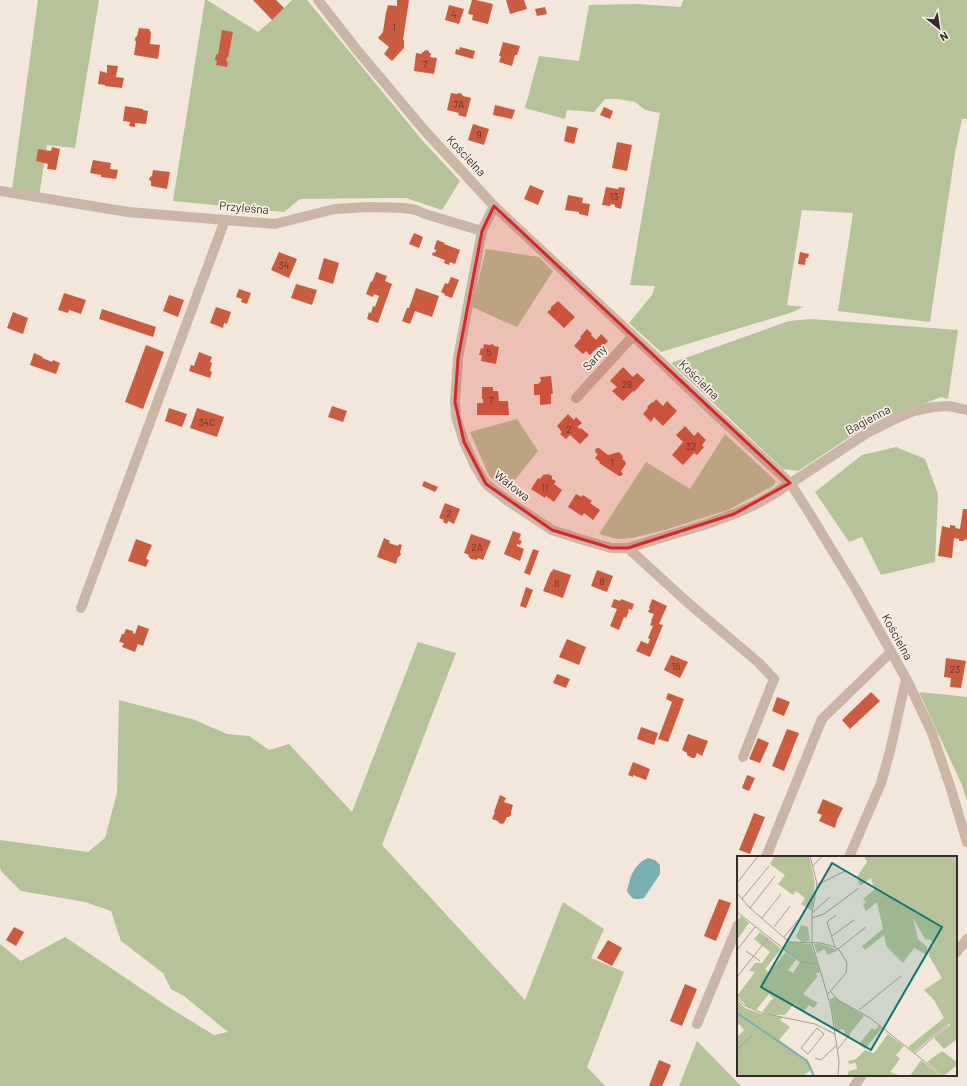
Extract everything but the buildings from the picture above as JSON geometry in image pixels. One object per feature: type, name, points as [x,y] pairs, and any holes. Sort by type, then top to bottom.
[{"type":"street","name":"Kościelna","points":[[318,0],[357,50],[425,131],[494,206],[790,483],[857,591],[906,679],[932,733],[967,842]]},
{"type":"street","name":"Przyleśna","points":[[0,191],[128,212],[275,224],[335,209],[369,207],[404,208],[416,210],[482,231]]},
{"type":"street","name":"Wałowa","points":[[494,206],[482,231],[458,358],[454,402],[456,416],[464,442],[475,466],[486,484],[508,501],[552,530],[612,548],[628,548],[734,514],[755,505],[790,483]]},
{"type":"street","points":[[81,608],[225,220]]},
{"type":"street","name":"Sarny","points":[[576,398],[633,336]]},
{"type":"street","name":"Bagienna","points":[[790,483],[867,433],[914,411],[933,407],[949,406],[967,410]]},
{"type":"street","points":[[628,548],[693,607],[759,663],[774,679],[744,757]]},
{"type":"street","points":[[766,856],[822,720],[891,652]]},
{"type":"street","points":[[850,855],[881,783],[890,752],[906,679]]},
{"type":"street","points":[[697,1024],[737,927]]},
{"type":"street","points":[[957,953],[967,939]]},
{"type":"street","points":[[854,1086],[861,1076]]},
{"type":"highlighted area","points":[[494,206],[790,483],[734,514],[628,548],[611,548],[552,530],[486,484],[464,442],[455,402],[458,358],[482,231]]},
{"type":"green space","points":[[38,0],[99,0],[75,148],[47,145],[39,196],[12,190]]},
{"type":"green space","points":[[205,0],[258,32],[292,0],[307,0],[422,140],[460,181],[442,210],[406,198],[300,199],[284,212],[173,201]]},
{"type":"green space","points":[[683,0],[967,0],[967,119],[962,119],[955,153],[930,322],[838,311],[853,213],[802,210],[787,305],[803,307],[790,313],[661,352],[629,323],[652,295],[655,286],[630,285],[660,113],[645,110],[635,102],[618,99],[605,99],[594,112],[567,110],[565,119],[525,108],[539,56],[579,61],[589,5],[637,4],[681,7]]},
{"type":"green space","points":[[486,249],[539,257],[553,271],[517,327],[472,307]]},
{"type":"green space","points":[[811,319],[958,330],[948,399],[941,397],[865,427],[798,471],[783,469],[671,363],[789,321]]},
{"type":"green space","points":[[517,419],[538,451],[507,490],[489,476],[470,432]]},
{"type":"green space","points":[[725,434],[776,481],[773,486],[728,510],[665,530],[632,538],[617,539],[599,534],[646,462],[690,489]]},
{"type":"green space","points":[[896,447],[925,459],[938,494],[935,562],[881,575],[862,537],[849,542],[815,492],[862,455]]},
{"type":"green space","points":[[418,642],[456,653],[382,845],[525,1000],[563,902],[604,929],[591,958],[624,972],[587,1067],[605,1086],[0,1086],[0,944],[21,961],[65,937],[170,1008],[214,1035],[228,1032],[184,996],[171,989],[163,973],[121,941],[111,911],[85,902],[21,891],[1,871],[0,840],[88,852],[105,838],[117,793],[119,700],[195,720],[227,734],[249,736],[269,750],[289,744],[352,812]]},
{"type":"green space","points":[[919,692],[967,697],[967,801],[962,785]]},
{"type":"green space","points":[[697,1041],[741,1086],[679,1086]]},
{"type":"water","points":[[648,858],[655,860],[660,865],[660,874],[644,898],[634,899],[627,891],[631,876],[639,864]]}]
